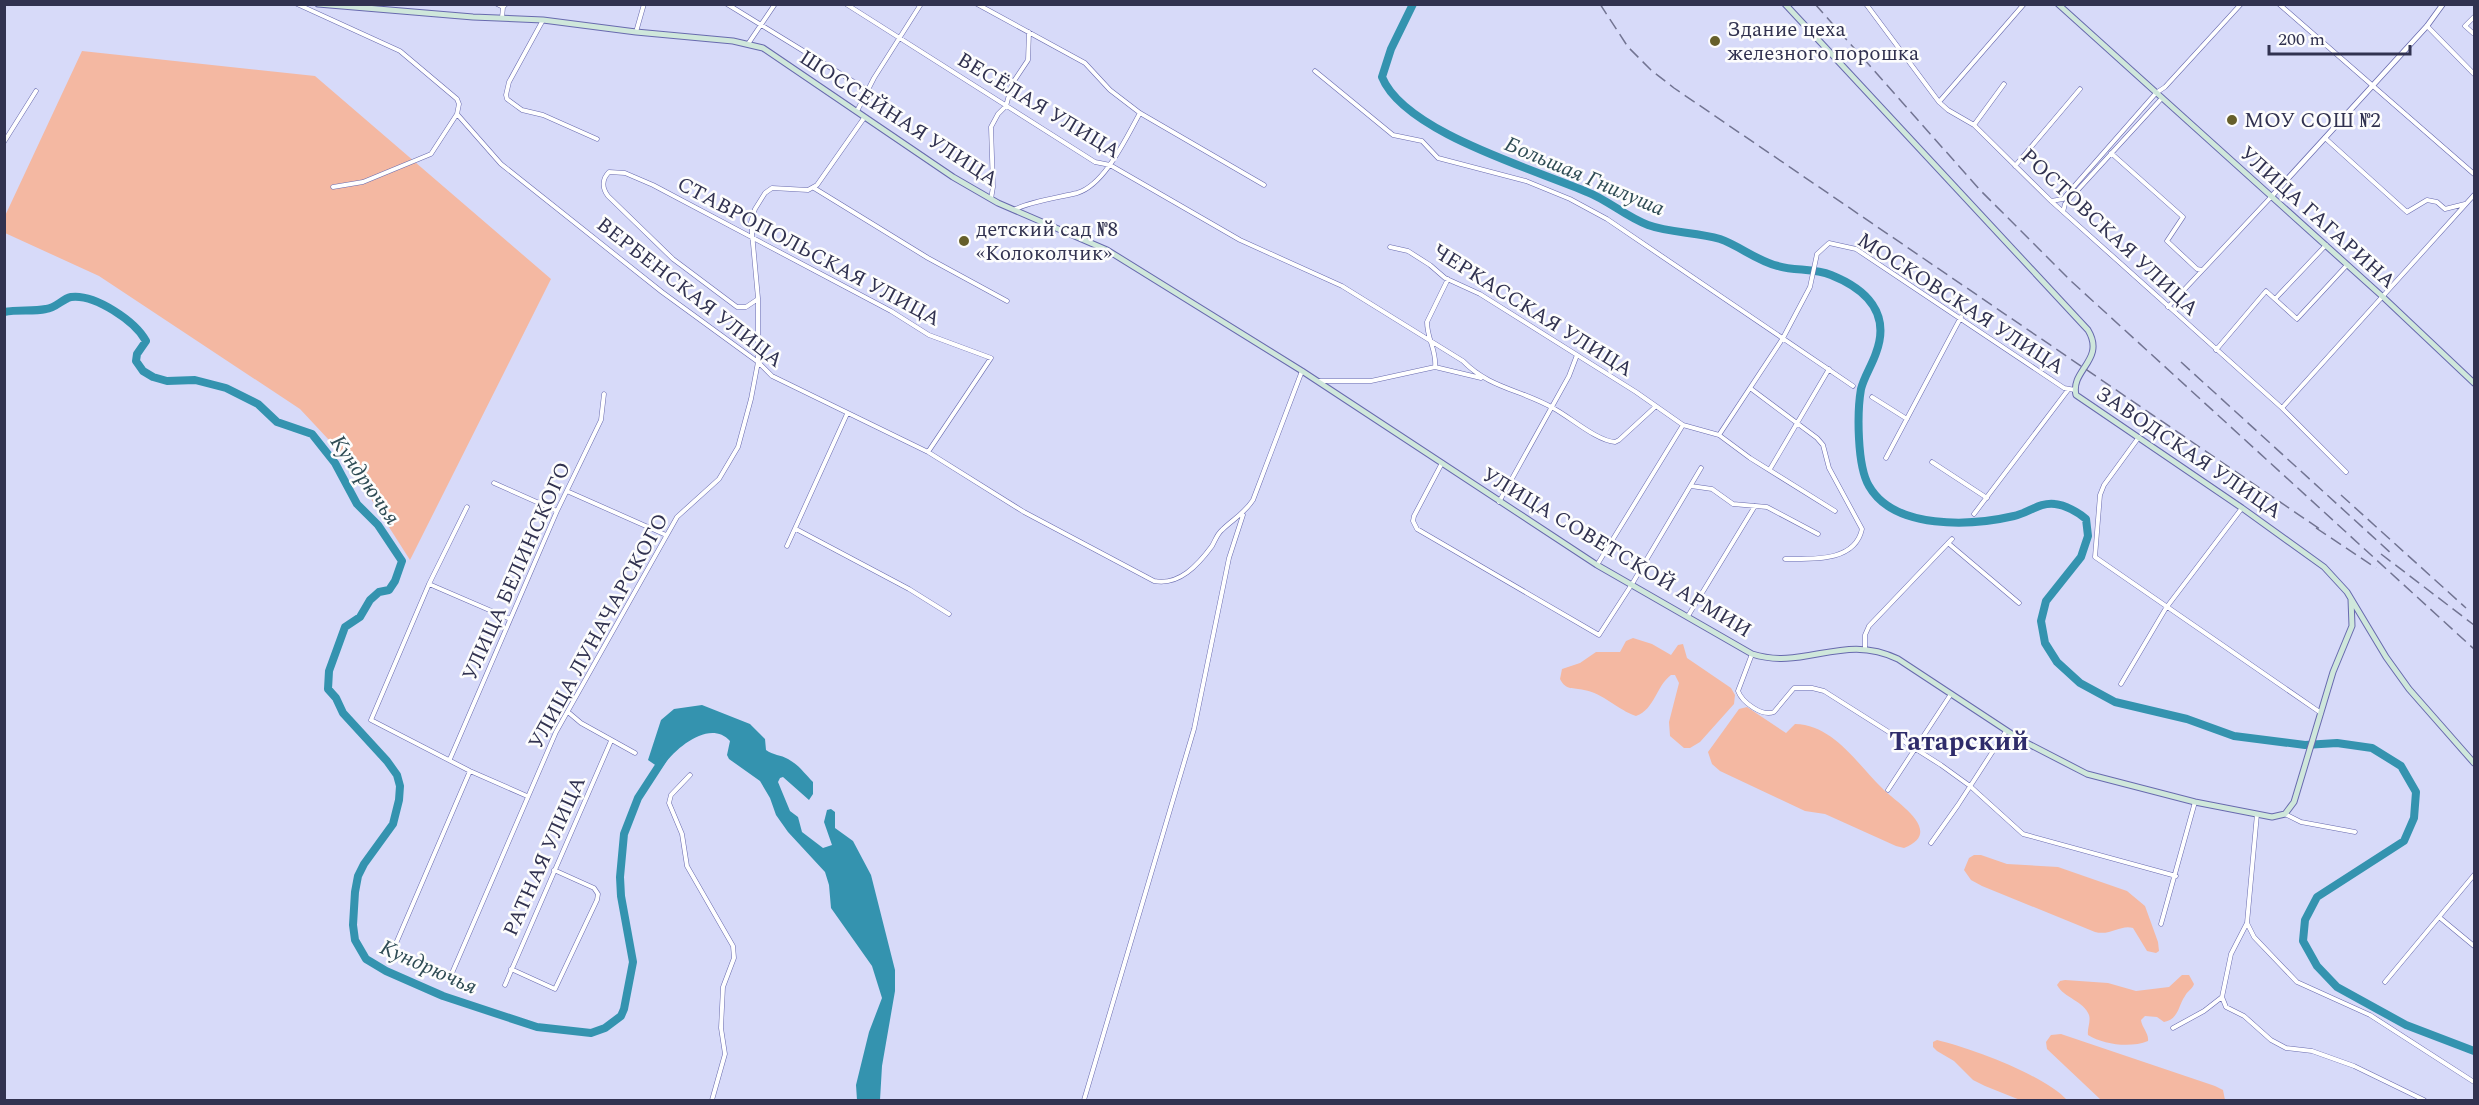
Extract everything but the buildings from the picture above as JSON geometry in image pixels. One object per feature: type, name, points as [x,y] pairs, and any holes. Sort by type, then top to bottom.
[{"type":"main road","name":"ШОССЕЙНАЯ УЛИЦА","points":[[318,4],[543,20],[733,41],[763,48],[923,158],[1013,210],[1107,250],[1345,399]]},
{"type":"main road","name":"ЗАВОДСКАЯ УЛИЦА","points":[[1785,4],[2088,330],[2093,340],[2093,354],[2072,390],[2079,398],[2139,436],[2324,567],[2337,579],[2414,695],[2475,763]]},
{"type":"main road","name":"УЛИЦА ГАГАРИНА","points":[[2058,4],[2347,264],[2475,383]]},
{"type":"main road","name":"УЛИЦА СОВЕТСКОЙ АРМИИ","points":[[1345,399],[1597,565],[1752,654],[1776,660],[1866,648],[1876,650],[1898,659],[2041,752],[2087,774],[2195,802],[2272,817],[2285,814]]},
{"type":"main road","points":[[2285,814],[2294,802],[2337,662],[2352,626],[2351,599]]},
{"type":"main road","points":[[2352,626],[2367,627]]},
{"type":"street","name":"ВЕРБЕНСКАЯ УЛИЦА","points":[[297,4],[400,51],[457,99],[459,110],[457,114],[501,164],[662,292],[758,362],[771,376],[928,452],[1024,512],[1139,575],[1162,583],[1181,577],[1196,565],[1212,546],[1220,531],[1243,514]]},
{"type":"street","points":[[497,4],[505,6],[502,18]]},
{"type":"street","points":[[636,32],[642,4]]},
{"type":"street","points":[[727,4],[867,90]]},
{"type":"street","points":[[748,44],[775,4]]},
{"type":"street","name":"ВЕСЁЛАЯ УЛИЦА","points":[[846,4],[1095,162],[1110,165],[1218,229],[1342,286],[1462,361],[1470,370],[1484,379]]},
{"type":"street","points":[[857,111],[867,90],[921,4]]},
{"type":"street","points":[[977,4],[1085,63],[1110,90],[1140,113],[1264,184]]},
{"type":"street","name":"РОСТОВСКАЯ УЛИЦА","points":[[1866,4],[1939,102],[1974,125],[2051,201],[2282,408],[2346,472]]},
{"type":"street","points":[[1939,102],[2024,4]]},
{"type":"street","points":[[2051,201],[2062,199],[2156,93],[2165,87],[2241,4]]},
{"type":"street","points":[[2279,4],[2475,174]]},
{"type":"street","points":[[2168,307],[2271,197],[2371,84],[2427,26],[2443,4]]},
{"type":"street","points":[[2475,17],[2465,26],[2475,34]]},
{"type":"street","points":[[543,20],[509,81],[507,99],[522,110],[543,115],[597,139]]},
{"type":"street","points":[[2427,26],[2475,74]]},
{"type":"street","points":[[992,199],[991,127],[998,114],[1006,106],[1012,84],[1028,60],[1028,32]]},
{"type":"street","points":[[1315,71],[1393,135],[1422,141],[1438,158],[1526,181],[1570,199],[1608,219],[1853,386]]},
{"type":"street","points":[[1974,125],[2004,84]]},
{"type":"street","points":[[2015,166],[2080,89]]},
{"type":"street","points":[[4,142],[36,91]]},
{"type":"street","points":[[2063,212],[2066,204],[2162,98]]},
{"type":"street","points":[[1013,210],[1021,205],[1081,192],[1095,182],[1110,165],[1140,113]]},
{"type":"street","points":[[333,188],[363,182],[431,154],[457,114]]},
{"type":"street","points":[[864,118],[827,173],[814,188],[928,258],[1007,301]]},
{"type":"street","points":[[2324,138],[2407,212],[2427,200],[2437,202],[2445,209],[2467,203]]},
{"type":"street","points":[[2111,153],[2183,217],[2167,241],[2197,269],[2202,270]]},
{"type":"street","name":"СТАВРОПОЛЬСКАЯ УЛИЦА","points":[[758,298],[750,305],[741,308],[726,300],[673,259],[608,196],[604,182],[606,175],[612,171],[653,185],[891,311],[918,330],[991,358],[928,452]]},
{"type":"street","name":"УЛИЦА ЛУНАЧАРСКОГО","points":[[449,980],[556,732],[677,517],[711,487],[733,457],[744,426],[758,362],[758,298],[752,216],[768,190],[777,187],[808,190],[814,188]]},
{"type":"street","points":[[2282,408],[2475,195]]},
{"type":"street","name":"МОСКОВСКАЯ УЛИЦА","points":[[1783,338],[1810,287],[1816,254],[1829,243],[1856,249],[2072,390]]},
{"type":"street","points":[[2275,299],[2326,245]]},
{"type":"street","name":"ЧЕРКАССКАЯ УЛИЦА","points":[[1390,247],[1407,251],[1431,265],[1448,279],[1480,294],[1636,392],[1683,425],[1719,435],[1769,470],[1836,511]]},
{"type":"street","points":[[2216,350],[2266,291],[2297,319],[2347,264]]},
{"type":"street","points":[[1435,368],[1436,358],[1427,322],[1448,279]]},
{"type":"street","points":[[1886,458],[1961,317]]},
{"type":"street","points":[[1719,435],[1783,338]]},
{"type":"street","points":[[1499,502],[1552,407],[1577,355]]},
{"type":"street","points":[[1318,381],[1371,381],[1435,368],[1484,379],[1552,407],[1604,440],[1615,442],[1655,407]]},
{"type":"street","points":[[1769,470],[1829,369]]},
{"type":"street","points":[[1084,1101],[1194,729],[1229,558],[1243,514],[1253,500],[1302,371]]},
{"type":"street","points":[[1750,388],[1817,438],[1823,446],[1829,468],[1862,529],[1860,539],[1842,554],[1806,559],[1785,559]]},
{"type":"street","points":[[1974,514],[2072,390]]},
{"type":"street","name":"УЛИЦА БЕЛИНСКОГО","points":[[450,759],[557,511],[569,492],[602,420],[604,394]]},
{"type":"street","points":[[1872,397],[1907,419]]},
{"type":"street","points":[[787,546],[847,414]]},
{"type":"street","points":[[1597,565],[1683,425]]},
{"type":"street","points":[[2139,436],[2104,485],[2100,495],[2095,557],[2321,713]]},
{"type":"street","points":[[1932,462],[1987,498]]},
{"type":"street","points":[[1442,463],[1413,516],[1417,529],[1599,635],[1701,468]]},
{"type":"street","points":[[494,483],[557,511]]},
{"type":"street","points":[[1690,486],[1712,489],[1733,504],[1777,511],[1818,534]]},
{"type":"street","points":[[569,492],[666,535]]},
{"type":"street","points":[[1688,616],[1755,506]]},
{"type":"street","points":[[467,507],[429,584],[371,720],[470,771],[527,796]]},
{"type":"street","points":[[2121,684],[2166,608],[2242,508]]},
{"type":"street","points":[[796,529],[909,589],[949,614]]},
{"type":"street","points":[[1866,648],[1865,635],[1869,626],[1952,539]]},
{"type":"street","points":[[1948,543],[2019,603]]},
{"type":"street","points":[[429,584],[510,619]]},
{"type":"street","points":[[1752,654],[1738,691],[1741,697],[1760,712],[1770,714],[1774,712],[1794,688],[1812,688],[1835,698],[1941,765],[1970,786],[2023,834],[2176,876]]},
{"type":"street","points":[[1888,789],[1951,694]]},
{"type":"street","points":[[568,712],[611,741],[635,753]]},
{"type":"street","points":[[1930,843],[2006,731]]},
{"type":"street","name":"РАТНАЯ УЛИЦА","points":[[505,985],[611,741]]},
{"type":"street","points":[[391,955],[470,771]]},
{"type":"street","points":[[690,775],[671,795],[669,803],[682,834],[687,866],[733,946],[734,958],[723,987],[722,1028],[725,1054],[712,1101]]},
{"type":"street","points":[[2161,924],[2195,802]]},
{"type":"street","points":[[2257,814],[2247,923],[2231,954],[2222,997],[2226,1007],[2244,1016],[2271,1040],[2286,1048],[2312,1051],[2354,1066],[2424,1101]]},
{"type":"street","name":"УЛИЦА СОВЕТСКОЙ АРМИИ","points":[[2285,814],[2301,822],[2355,832]]},
{"type":"street","points":[[511,969],[555,989],[597,900],[598,894],[594,888],[554,870]]},
{"type":"street","points":[[2385,982],[2475,874]]},
{"type":"street","points":[[2439,917],[2475,946]]},
{"type":"street","points":[[2247,923],[2254,937],[2297,982],[2370,1015],[2475,1082]]},
{"type":"street","points":[[2173,1028],[2204,1011],[2222,997]]},
{"type":"shaded area","points":[[82,51],[315,76],[551,279],[410,560],[343,455],[300,409],[99,276],[5,233],[4,218]]},
{"type":"shaded area","points":[[1633,638],[1652,644],[1671,655],[1678,645],[1683,644],[1687,658],[1731,688],[1735,695],[1734,704],[1700,742],[1690,748],[1684,748],[1670,736],[1669,722],[1679,683],[1675,675],[1671,675],[1666,680],[1647,708],[1636,716],[1598,694],[1567,687],[1562,683],[1560,679],[1562,669],[1580,663],[1596,652],[1620,652],[1626,641]]},
{"type":"shaded area","points":[[1747,707],[1786,733],[1795,724],[1809,726],[1833,738],[1914,817],[1919,825],[1920,833],[1916,841],[1904,848],[1896,846],[1825,814],[1805,811],[1720,771],[1712,764],[1708,752],[1739,709]]},
{"type":"shaded area","points":[[1981,855],[2007,864],[2058,867],[2127,891],[2145,906],[2159,951],[2156,953],[2147,951],[2133,928],[2106,933],[2095,932],[1982,886],[1971,880],[1964,870],[1969,858]]},
{"type":"shaded area","points":[[2182,975],[2189,975],[2194,984],[2173,1018],[2164,1022],[2157,1017],[2145,1016],[2141,1020],[2148,1041],[2126,1045],[2110,1043],[2088,1035],[2089,1015],[2086,1010],[2057,985],[2060,981],[2065,980],[2108,983],[2136,991],[2169,987]]},
{"type":"shaded area","points":[[2061,1034],[2215,1086],[2223,1090],[2225,1100],[2101,1100],[2047,1049],[2046,1042],[2051,1035]]},
{"type":"shaded area","points":[[1937,1040],[1968,1049],[2025,1072],[2042,1081],[2067,1100],[2020,1100],[1985,1086],[1973,1080],[1954,1061],[1937,1051],[1933,1047],[1933,1042]]},
{"type":"water","points":[[702,705],[750,724],[765,739],[766,750],[788,759],[802,770],[813,782],[813,794],[809,800],[783,777],[778,782],[790,811],[798,817],[802,832],[823,848],[832,845],[824,822],[827,810],[831,809],[835,812],[835,828],[853,841],[871,875],[895,970],[895,991],[882,1066],[880,1100],[857,1100],[856,1085],[869,1032],[882,998],[872,966],[831,908],[829,885],[825,872],[788,832],[776,815],[770,798],[760,781],[729,759],[727,755],[730,741],[721,735],[712,733],[692,739],[674,753],[661,769],[648,760],[661,720],[674,709]]},
{"type":"waterway","name":"Большая Гнилуша","points":[[1413,4],[1391,49],[1382,77],[1395,97],[1416,115],[1473,146],[1595,195],[1648,225],[1720,239],[1778,266],[1831,275],[1855,287],[1865,295],[1878,314],[1880,339],[1861,389],[1860,453],[1869,486],[1881,500],[1896,511],[1915,517],[1956,523],[2019,515],[2049,504],[2067,507],[2086,519],[2088,536],[2081,557],[2046,601],[2041,621],[2045,643],[2057,662],[2080,683],[2115,702],[2187,719],[2234,736],[2305,745],[2337,743],[2372,748],[2401,766],[2416,792],[2414,818],[2404,841],[2317,897],[2305,920],[2303,941],[2317,966],[2337,987],[2406,1025],[2474,1051]]},
{"type":"waterway","name":"Кундрючья","points":[[4,312],[50,308],[71,297],[81,297],[102,304],[124,317],[146,341],[137,354],[136,361],[143,371],[167,381],[195,380],[226,388],[258,404],[277,422],[312,434],[335,463],[357,504],[378,525],[402,561],[389,590],[379,592],[370,600],[360,617],[345,627],[329,671],[328,689],[336,698],[343,713],[387,761],[397,775],[400,786],[393,824],[358,876],[353,925],[355,940],[366,959],[386,971],[443,996],[537,1027],[591,1033],[605,1028],[621,1016],[624,1009],[633,962],[621,896],[620,877],[624,834],[638,798],[664,758]]},
{"type":"railway","points":[[1600,4],[1628,47],[1651,70],[1674,88],[2324,532]]},
{"type":"railway","points":[[1815,4],[1980,190],[2071,281],[2474,649]]},
{"type":"railway","points":[[2181,362],[2393,555]]},
{"type":"railway","points":[[2341,495],[2466,608]]},
{"type":"railway","points":[[2316,528],[2376,568]]},
{"type":"railway","points":[[2381,554],[2474,625]]},
{"type":"place","name":"Здание цеха железного порошка","points":[[1715,41]]},
{"type":"place","name":"МОУ СОШ №2","points":[[2232,120]]},
{"type":"place","name":"детский сад №8 «Колоколчик»","points":[[964,241]]},
{"type":"district","name":"Татарский","points":[[1959,741]]}]
